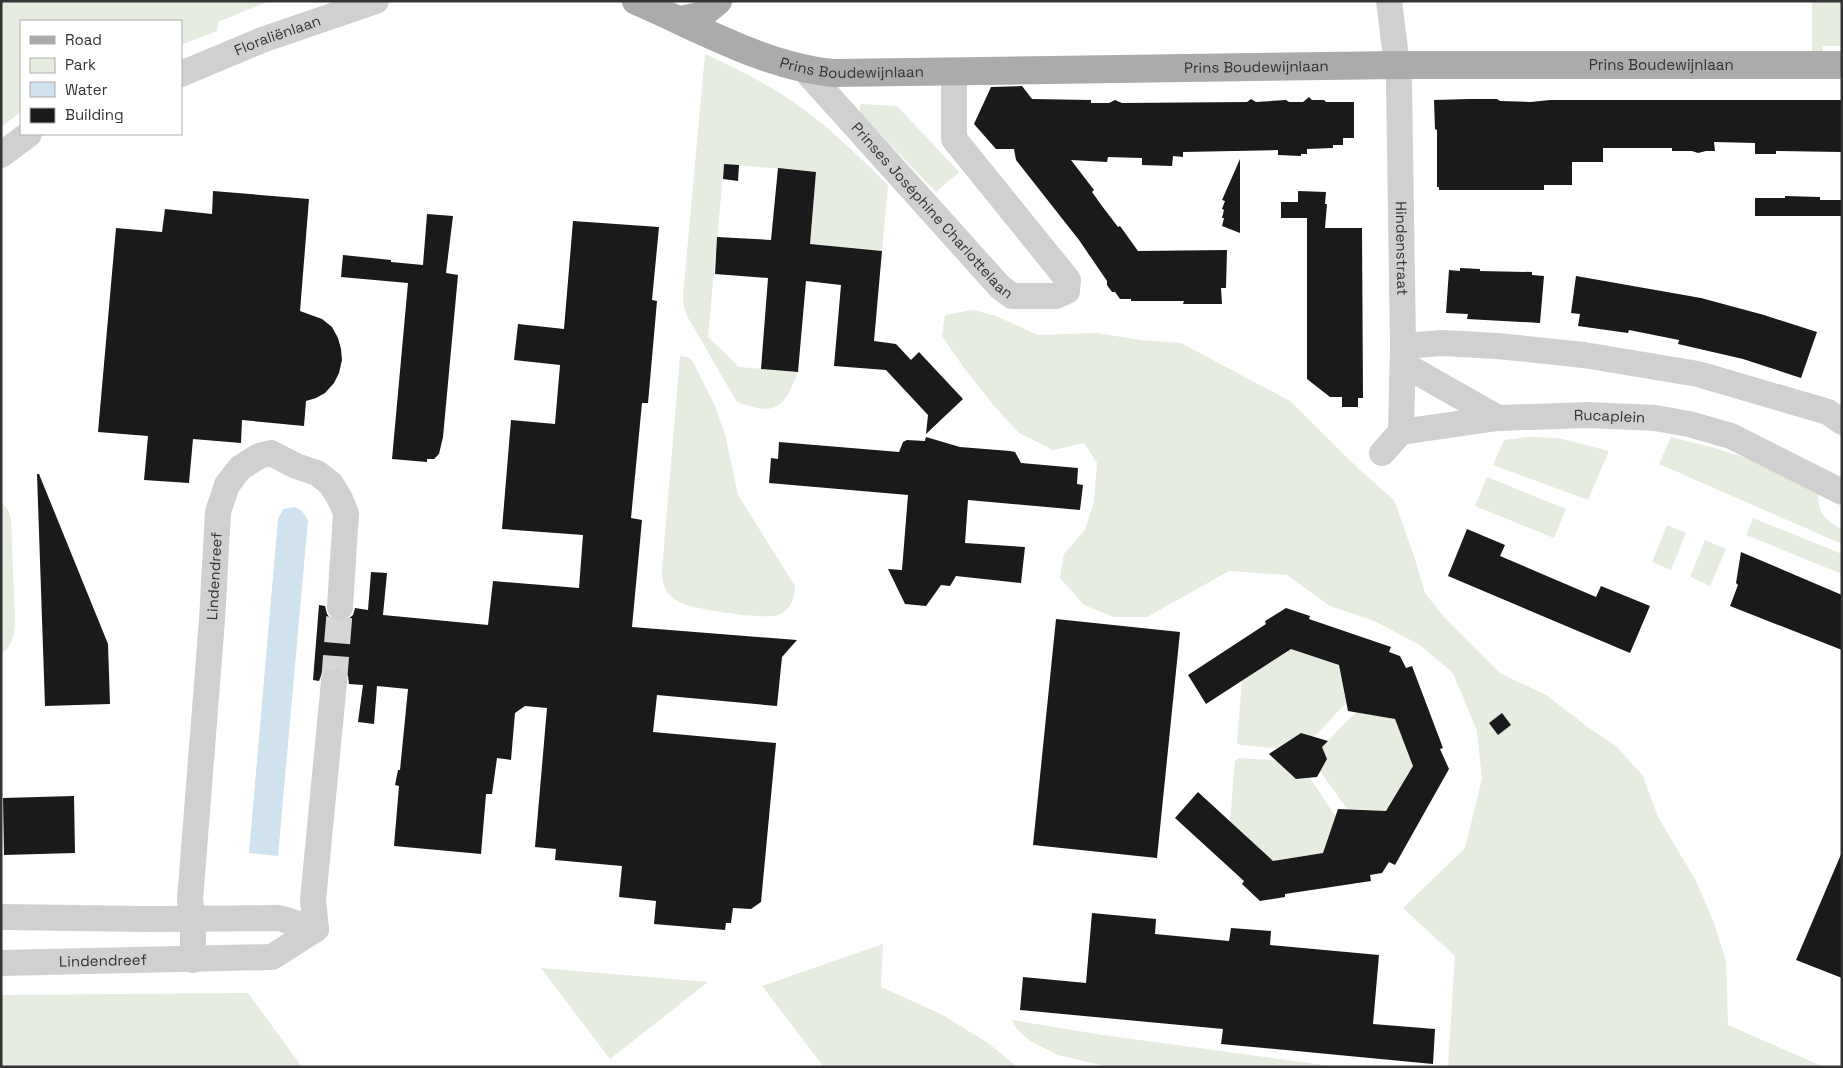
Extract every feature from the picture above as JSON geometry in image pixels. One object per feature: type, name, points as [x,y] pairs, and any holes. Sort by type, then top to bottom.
[{"type":"main road","name":"Prins Boudewijnlaan","points":[[636,1],[729,43],[804,69],[834,72],[1396,65],[1842,65]]},
{"type":"main road","points":[[680,20],[700,16],[718,1]]},
{"type":"street","name":"Floraliënlaan","points":[[182,74],[262,40],[376,1]]},
{"type":"street","name":"Hindenstraat","points":[[1389,1],[1399,82],[1403,355],[1401,432]]},
{"type":"street","name":"Prinses Joséphine Charlottelaan","points":[[804,69],[1000,287],[1012,296],[1056,296],[1067,291],[1068,280],[954,139],[954,72]]},
{"type":"street","points":[[1,155],[29,135]]},
{"type":"street","points":[[1403,355],[1442,343],[1498,346],[1584,355],[1698,374],[1828,412],[1842,422]]},
{"type":"street","points":[[1403,355],[1498,418]]},
{"type":"street","name":"Rucaplein","points":[[1401,432],[1498,418],[1588,415],[1656,418],[1689,424],[1731,436],[1839,484]]},
{"type":"street","points":[[1382,453],[1401,432]]},
{"type":"street","name":"Lindendreef","points":[[193,960],[193,919],[190,900],[212,620],[218,512],[227,486],[240,468],[259,456],[271,453],[296,466],[317,472],[331,484],[340,498],[346,513],[340,607]]},
{"type":"street","points":[[1,917],[278,918],[316,929],[313,900],[334,682]]},
{"type":"street","name":"Lindendreef","points":[[1,963],[272,957],[316,929]]},
{"type":"green space","points":[[1,1],[269,1],[218,22],[217,31],[182,45],[182,20],[20,20],[20,113],[1,127]]},
{"type":"green space","points":[[1812,1],[1842,1],[1842,46],[1823,46],[1822,55],[1812,55]]},
{"type":"green space","points":[[705,54],[763,83],[809,113],[888,185],[882,251],[810,244],[816,172],[724,164],[708,337],[739,367],[798,372],[785,398],[773,408],[761,409],[737,402],[687,316],[684,306],[683,296]]},
{"type":"green space","points":[[861,104],[897,106],[959,172],[936,192],[859,112]]},
{"type":"green space","points":[[973,310],[996,316],[1038,335],[1096,333],[1141,340],[1181,343],[1290,401],[1361,471],[1394,500],[1425,593],[1444,617],[1500,673],[1546,695],[1616,746],[1643,776],[1658,817],[1696,881],[1714,923],[1726,961],[1728,1025],[1824,1067],[1448,1067],[1455,956],[1403,908],[1465,848],[1482,779],[1477,731],[1453,673],[1420,645],[1374,621],[1330,606],[1287,575],[1229,571],[1147,617],[1114,617],[1084,605],[1060,578],[1064,554],[1085,530],[1094,502],[1097,463],[1084,443],[1053,450],[1019,433],[995,407],[964,368],[942,336],[945,315]]},
{"type":"green space","points":[[680,356],[692,360],[714,404],[725,434],[738,495],[795,586],[792,603],[787,610],[779,615],[749,615],[690,606],[674,599],[664,586],[662,570]]},
{"type":"green space","points":[[1529,437],[1558,438],[1609,451],[1588,500],[1493,465],[1504,440]]},
{"type":"green space","points":[[1671,437],[1752,460],[1818,492],[1819,506],[1823,515],[1842,530],[1842,544],[1659,464]]},
{"type":"green space","points":[[1487,477],[1566,509],[1554,538],[1475,506]]},
{"type":"green space","points":[[1,501],[8,510],[11,519],[15,623],[12,640],[8,648],[1,654]]},
{"type":"green space","points":[[1753,518],[1842,554],[1842,574],[1746,535]]},
{"type":"green space","points":[[1667,525],[1686,533],[1671,570],[1652,562]]},
{"type":"green space","points":[[1705,540],[1726,549],[1710,586],[1690,577]]},
{"type":"green space","points":[[1291,648],[1339,665],[1346,703],[1314,737],[1301,733],[1283,745],[1282,749],[1240,745],[1237,742],[1242,681]]},
{"type":"green space","points":[[1356,712],[1395,719],[1414,767],[1411,773],[1409,772],[1386,811],[1347,809],[1320,771],[1327,759],[1322,747]]},
{"type":"green space","points":[[1239,758],[1281,761],[1281,765],[1296,779],[1310,778],[1336,817],[1323,853],[1279,860],[1273,863],[1230,822],[1235,761]]},
{"type":"green space","points":[[883,944],[881,987],[941,1014],[988,1043],[1017,1067],[824,1067],[762,986]]},
{"type":"green space","points":[[541,968],[708,982],[610,1059]]},
{"type":"green space","points":[[248,993],[302,1067],[1,1067],[1,995]]},
{"type":"green space","points":[[1011,1020],[1103,1035],[1338,1067],[1109,1067],[1058,1055],[1030,1041],[1018,1030]]},
{"type":"water","points":[[295,507],[302,511],[308,520],[278,856],[249,853],[278,519],[283,509]]},
{"type":"building","points":[[1022,86],[1032,99],[1091,100],[1091,103],[1109,103],[1115,100],[1122,103],[1247,102],[1251,99],[1256,102],[1286,100],[1289,102],[1303,102],[1309,97],[1312,100],[1324,100],[1326,102],[1354,102],[1354,138],[1343,138],[1343,145],[1333,145],[1333,148],[1307,149],[1307,154],[1301,154],[1301,156],[1278,155],[1278,150],[1183,152],[1183,157],[1173,156],[1172,166],[1142,165],[1142,158],[1108,157],[1107,162],[1071,160],[1094,190],[1092,192],[1102,206],[1118,227],[1120,226],[1138,251],[1227,250],[1226,288],[1221,288],[1222,304],[1183,304],[1184,301],[1131,301],[1131,299],[1120,299],[1115,292],[1112,292],[1107,285],[1107,281],[1079,240],[1016,160],[1014,149],[996,149],[974,124],[991,87]]},
{"type":"building","points":[[1469,99],[1531,102],[1550,100],[1842,100],[1842,152],[1776,151],[1776,154],[1755,154],[1755,143],[1714,142],[1715,151],[1698,153],[1692,151],[1672,151],[1672,148],[1603,148],[1603,162],[1572,162],[1572,185],[1544,185],[1544,190],[1439,190],[1439,187],[1437,187],[1437,130],[1435,129],[1434,100]]},
{"type":"building","points":[[1240,159],[1240,233],[1222,226],[1224,210],[1222,209],[1225,201],[1222,200]]},
{"type":"building","points":[[724,164],[739,165],[738,181],[723,179]]},
{"type":"building","points":[[778,168],[816,172],[810,244],[882,251],[874,341],[896,344],[911,360],[919,352],[963,399],[926,434],[928,415],[886,370],[834,366],[841,285],[806,281],[798,372],[761,369],[768,278],[715,274],[717,237],[771,240]]},
{"type":"building","points":[[213,191],[309,199],[300,311],[322,319],[332,327],[341,349],[342,360],[339,373],[334,383],[325,393],[306,401],[304,426],[242,420],[241,443],[193,439],[189,483],[144,480],[148,436],[98,432],[116,228],[162,232],[165,209],[212,214]]},
{"type":"building","points":[[1298,191],[1326,192],[1325,228],[1362,228],[1363,398],[1358,398],[1358,407],[1342,407],[1342,397],[1330,397],[1307,379],[1307,218],[1281,218],[1281,202],[1298,202]]},
{"type":"building","points":[[1785,196],[1820,197],[1820,200],[1842,200],[1842,216],[1755,216],[1755,198],[1785,198]]},
{"type":"building","points":[[427,214],[453,216],[446,273],[458,275],[443,437],[439,454],[434,459],[427,459],[427,462],[392,459],[408,283],[341,277],[343,255],[423,265]]},
{"type":"building","points":[[573,221],[659,227],[652,300],[657,301],[648,403],[642,403],[631,518],[642,520],[632,627],[797,640],[782,657],[777,706],[657,695],[653,732],[776,743],[761,902],[751,909],[733,908],[731,923],[726,923],[725,930],[654,924],[656,901],[619,897],[622,866],[555,860],[556,849],[535,847],[547,708],[525,706],[515,713],[511,760],[497,758],[492,794],[486,794],[481,854],[394,846],[399,786],[395,785],[398,770],[400,770],[408,689],[377,686],[374,724],[358,722],[363,685],[349,684],[348,676],[343,670],[336,667],[328,668],[322,673],[319,681],[313,680],[319,605],[325,606],[327,614],[332,620],[339,622],[347,620],[353,615],[355,608],[368,610],[371,572],[387,573],[383,615],[488,625],[493,581],[579,588],[583,535],[502,529],[511,420],[555,424],[560,365],[514,360],[518,324],[564,329]]},
{"type":"building","points":[[1460,268],[1480,269],[1480,271],[1532,272],[1532,275],[1544,276],[1540,323],[1467,319],[1468,314],[1446,313],[1449,270],[1460,271]]},
{"type":"building","points":[[1576,276],[1701,298],[1817,332],[1801,378],[1743,359],[1678,344],[1679,340],[1629,330],[1628,333],[1578,326],[1580,314],[1571,313]]},
{"type":"building","points":[[926,437],[960,447],[1015,452],[1021,463],[1078,468],[1077,484],[1083,485],[1080,510],[968,500],[965,543],[1025,547],[1021,583],[956,576],[950,586],[941,585],[926,606],[905,604],[888,569],[902,570],[908,495],[769,483],[771,458],[778,459],[779,442],[899,452],[903,442],[907,440],[925,441]]},
{"type":"building","points":[[37,474],[39,474],[108,644],[110,704],[45,706]]},
{"type":"building","points":[[1467,529],[1505,545],[1500,556],[1596,597],[1601,586],[1650,606],[1630,653],[1448,576]]},
{"type":"building","points":[[1741,552],[1842,595],[1842,650],[1730,606],[1738,585],[1736,583]]},
{"type":"building","points":[[1286,608],[1310,616],[1309,619],[1391,647],[1389,652],[1400,656],[1406,668],[1412,666],[1443,748],[1440,749],[1449,769],[1395,865],[1389,862],[1382,873],[1370,875],[1371,881],[1285,894],[1285,897],[1260,901],[1242,884],[1244,881],[1175,818],[1198,792],[1273,861],[1323,853],[1338,809],[1386,811],[1413,766],[1395,719],[1348,711],[1339,665],[1291,649],[1206,704],[1188,675],[1266,624],[1265,621]]},
{"type":"building","points":[[1056,619],[1180,632],[1157,858],[1033,845]]},
{"type":"building","points":[[1502,713],[1511,725],[1498,735],[1489,723]]},
{"type":"building","points":[[1301,733],[1328,741],[1322,747],[1327,759],[1317,777],[1296,779],[1269,754]]},
{"type":"building","points":[[74,796],[75,853],[4,855],[3,798]]},
{"type":"building","points":[[1842,852],[1842,978],[1796,960]]},
{"type":"building","points":[[1092,913],[1156,919],[1155,934],[1229,941],[1231,928],[1271,931],[1270,945],[1379,955],[1373,1024],[1435,1029],[1433,1064],[1221,1044],[1223,1029],[1020,1010],[1023,977],[1086,983]]},
{"type":"tunnel","points":[[334,682],[340,607]]}]
